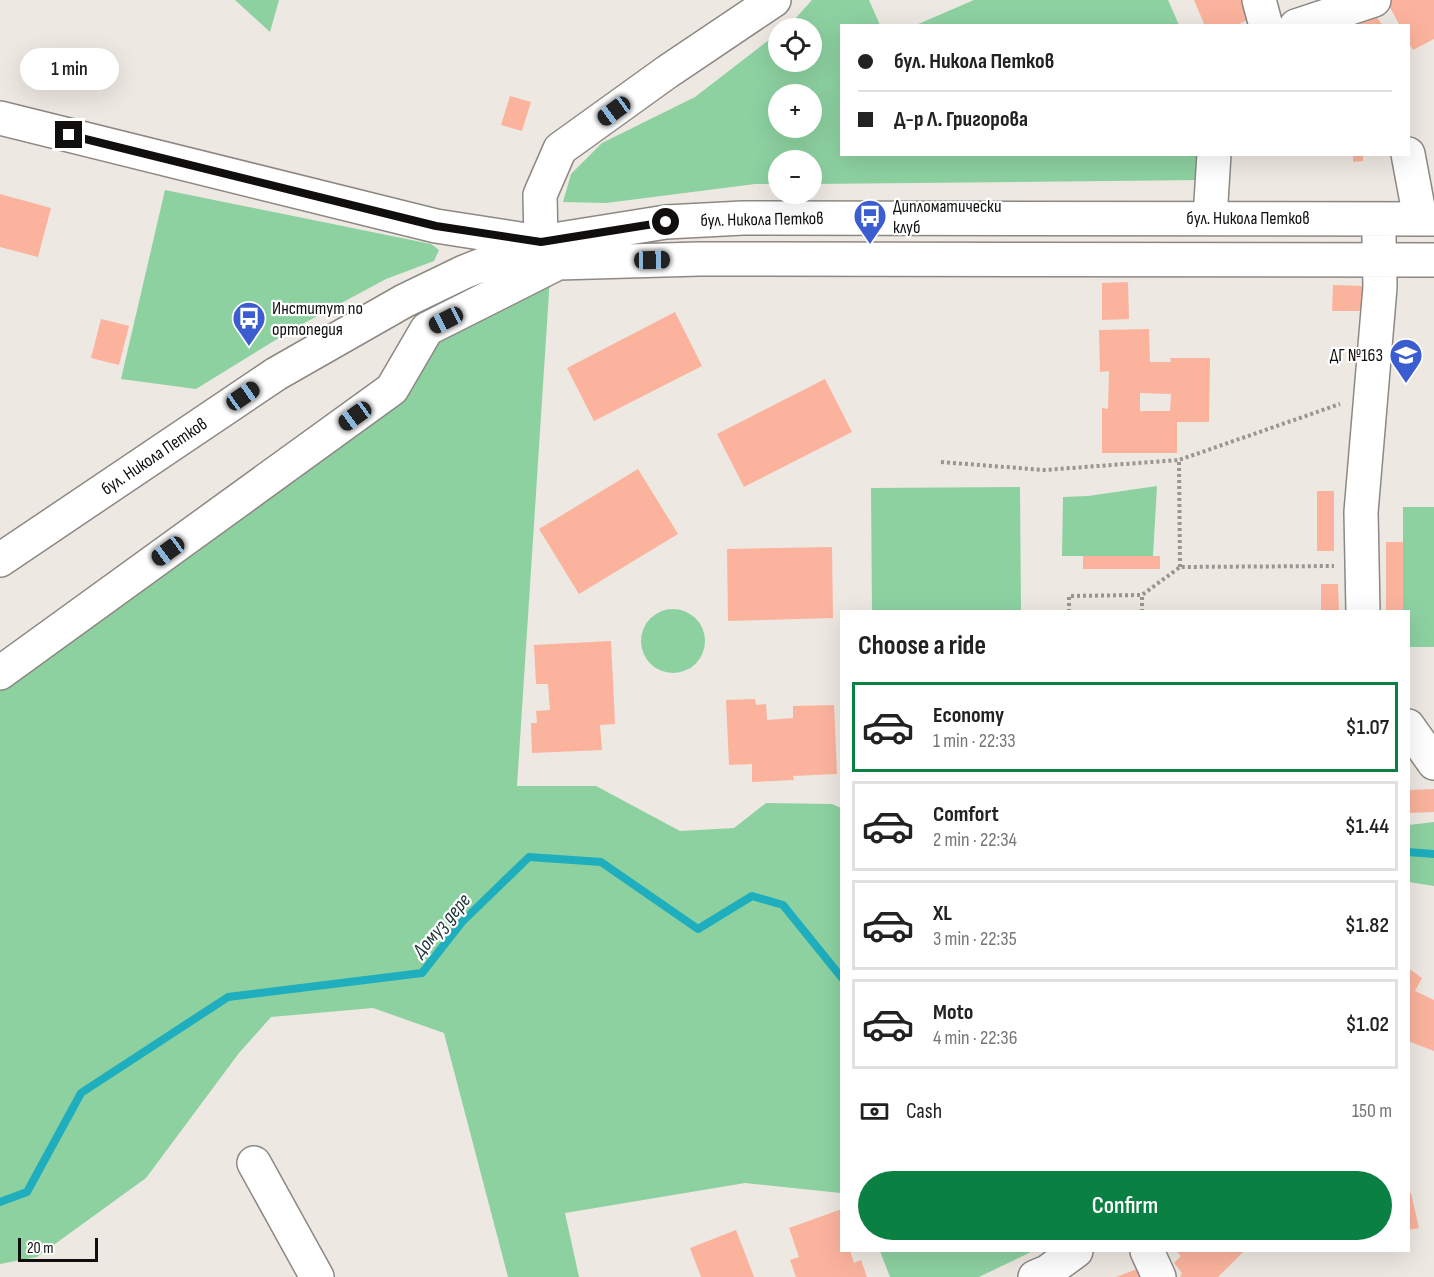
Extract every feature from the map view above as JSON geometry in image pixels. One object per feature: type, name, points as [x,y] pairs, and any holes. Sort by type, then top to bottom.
[{"type":"street","points":[[549,252],[540,195],[560,149],[667,72],[774,0]]},
{"type":"street","points":[[1259,0],[1265,24]]},
{"type":"street","points":[[1302,24],[1374,0]]},
{"type":"street","points":[[0,118],[549,252]]},
{"type":"street","points":[[1210,218],[1215,156]]},
{"type":"street","points":[[1409,156],[1427,218]]},
{"type":"street","points":[[1363,610],[1361,512],[1380,287],[1378,218]]},
{"type":"street","name":"бул. Никола Петков","points":[[6,550],[276,374],[404,301],[464,272],[666,222],[742,219],[1427,218]]},
{"type":"street","points":[[0,673],[392,388],[427,329],[549,252]]},
{"type":"street","name":"бул. Никола Петков","points":[[549,252],[699,259],[1434,260]]},
{"type":"street","points":[[1410,729],[1434,764]]},
{"type":"street","points":[[254,1163],[317,1277]]},
{"type":"street","points":[[1035,1277],[1047,1272],[1075,1252]]},
{"type":"street","points":[[1148,1252],[1160,1277]]},
{"type":"path","points":[[942,462],[1044,470],[1179,460],[1372,393]]},
{"type":"path","points":[[1179,460],[1180,567]]},
{"type":"path","points":[[1069,610],[1069,596],[1142,595],[1180,567],[1362,566]]},
{"type":"path","points":[[1142,595],[1142,610]]},
{"type":"green space","points":[[235,0],[279,0],[270,32]]},
{"type":"green space","points":[[812,0],[869,0],[880,24],[840,24],[840,156],[1203,156],[1200,180],[822,184],[822,150],[768,150],[768,184],[606,203],[563,202],[571,174],[602,143],[695,97],[768,41],[768,72],[822,72],[822,18],[796,18]]},
{"type":"green space","points":[[974,0],[1168,0],[1179,24],[918,24]]},
{"type":"green space","points":[[165,190],[431,244],[439,250],[434,261],[386,279],[295,328],[196,389],[121,379]]},
{"type":"green space","points":[[550,277],[517,786],[596,786],[680,831],[734,828],[766,803],[832,804],[840,808],[840,1193],[745,1183],[565,1213],[579,1277],[508,1277],[444,1033],[373,1008],[271,1017],[239,1053],[146,1178],[37,1257],[0,1264],[0,691],[404,393],[442,331]]},
{"type":"green space","points":[[1157,486],[1153,556],[1062,556],[1063,497],[1088,496]]},
{"type":"green space","points":[[1020,487],[1021,610],[872,610],[871,488]]},
{"type":"green space","points":[[1403,507],[1434,507],[1434,647],[1410,647],[1410,610],[1403,610]]},
{"type":"green space","points":[[673,609],[696,618],[705,641],[696,664],[673,673],[650,664],[641,641],[650,618]]},
{"type":"green space","points":[[1434,822],[1434,886],[1410,882],[1410,825]]},
{"type":"green space","points":[[880,1252],[1031,1252],[979,1277],[890,1277]]},
{"type":"building","points":[[1194,0],[1245,0],[1252,18],[1238,24],[1204,24]]},
{"type":"building","points":[[1386,0],[1434,0],[1434,39],[1413,50],[1410,45],[1410,24],[1399,24]]},
{"type":"building","points":[[1377,17],[1382,24],[1336,24],[1332,18]]},
{"type":"building","points":[[510,96],[531,102],[522,131],[501,125]]},
{"type":"building","points":[[1353,156],[1363,156],[1363,161],[1353,162]]},
{"type":"building","points":[[0,194],[51,208],[38,257],[0,247]]},
{"type":"building","points":[[1128,282],[1129,319],[1102,320],[1102,283]]},
{"type":"building","points":[[1333,285],[1365,286],[1364,311],[1332,311]]},
{"type":"building","points":[[675,312],[702,366],[594,421],[567,368]]},
{"type":"building","points":[[101,319],[129,326],[119,365],[91,358]]},
{"type":"building","points":[[1149,329],[1150,362],[1171,362],[1170,358],[1210,358],[1209,422],[1177,422],[1177,453],[1102,453],[1102,408],[1108,409],[1109,371],[1100,372],[1099,330]],"holes":[[[1140,393],[1171,394],[1170,411],[1140,411]]]},
{"type":"building","points":[[825,379],[852,432],[744,487],[717,434]]},
{"type":"building","points":[[638,469],[678,534],[579,594],[539,529]]},
{"type":"building","points":[[1317,491],[1334,491],[1334,551],[1317,551]]},
{"type":"building","points":[[1386,542],[1403,542],[1403,610],[1386,610]]},
{"type":"building","points":[[832,547],[833,618],[728,621],[727,549]]},
{"type":"building","points":[[1083,556],[1160,556],[1160,569],[1083,569]]},
{"type":"building","points":[[1321,584],[1338,584],[1339,610],[1321,610]]},
{"type":"building","points":[[611,641],[615,724],[600,725],[602,750],[532,753],[531,723],[537,723],[536,711],[550,710],[548,684],[536,684],[534,645]]},
{"type":"building","points":[[755,699],[756,705],[766,704],[767,720],[793,718],[793,706],[834,705],[837,774],[793,776],[794,780],[752,782],[752,764],[729,765],[726,700]]},
{"type":"building","points":[[1434,789],[1434,812],[1410,813],[1410,790]]},
{"type":"building","points":[[1410,969],[1422,978],[1415,991],[1434,1000],[1434,1051],[1410,1042]]},
{"type":"building","points":[[1410,1193],[1419,1228],[1410,1230]]},
{"type":"building","points":[[840,1210],[840,1252],[850,1252],[854,1263],[861,1260],[867,1277],[796,1277],[790,1260],[799,1257],[789,1228]]},
{"type":"building","points":[[736,1230],[754,1277],[701,1277],[690,1248]]},
{"type":"building","points":[[1177,1252],[1243,1252],[1218,1277],[1180,1277],[1182,1273],[1174,1263],[1181,1256]]},
{"type":"building","points":[[1140,1268],[1143,1277],[1116,1277]]},
{"type":"waterway","name":"Домуз дере","points":[[1410,852],[1434,854]]},
{"type":"waterway","name":"Домуз дере","points":[[0,1202],[27,1192],[81,1093],[228,997],[422,973],[462,922],[529,857],[601,862],[698,929],[752,896],[783,905],[840,976]]},
{"type":"place","name":"Дипломатически клуб","points":[[870,245]]},
{"type":"place","name":"Институт по ортопедия","points":[[249,347]]},
{"type":"place","name":"ДГ №163","points":[[1406,384]]},
{"type":"route","points":[[69,135],[436,226],[541,242],[666,222]]}]
